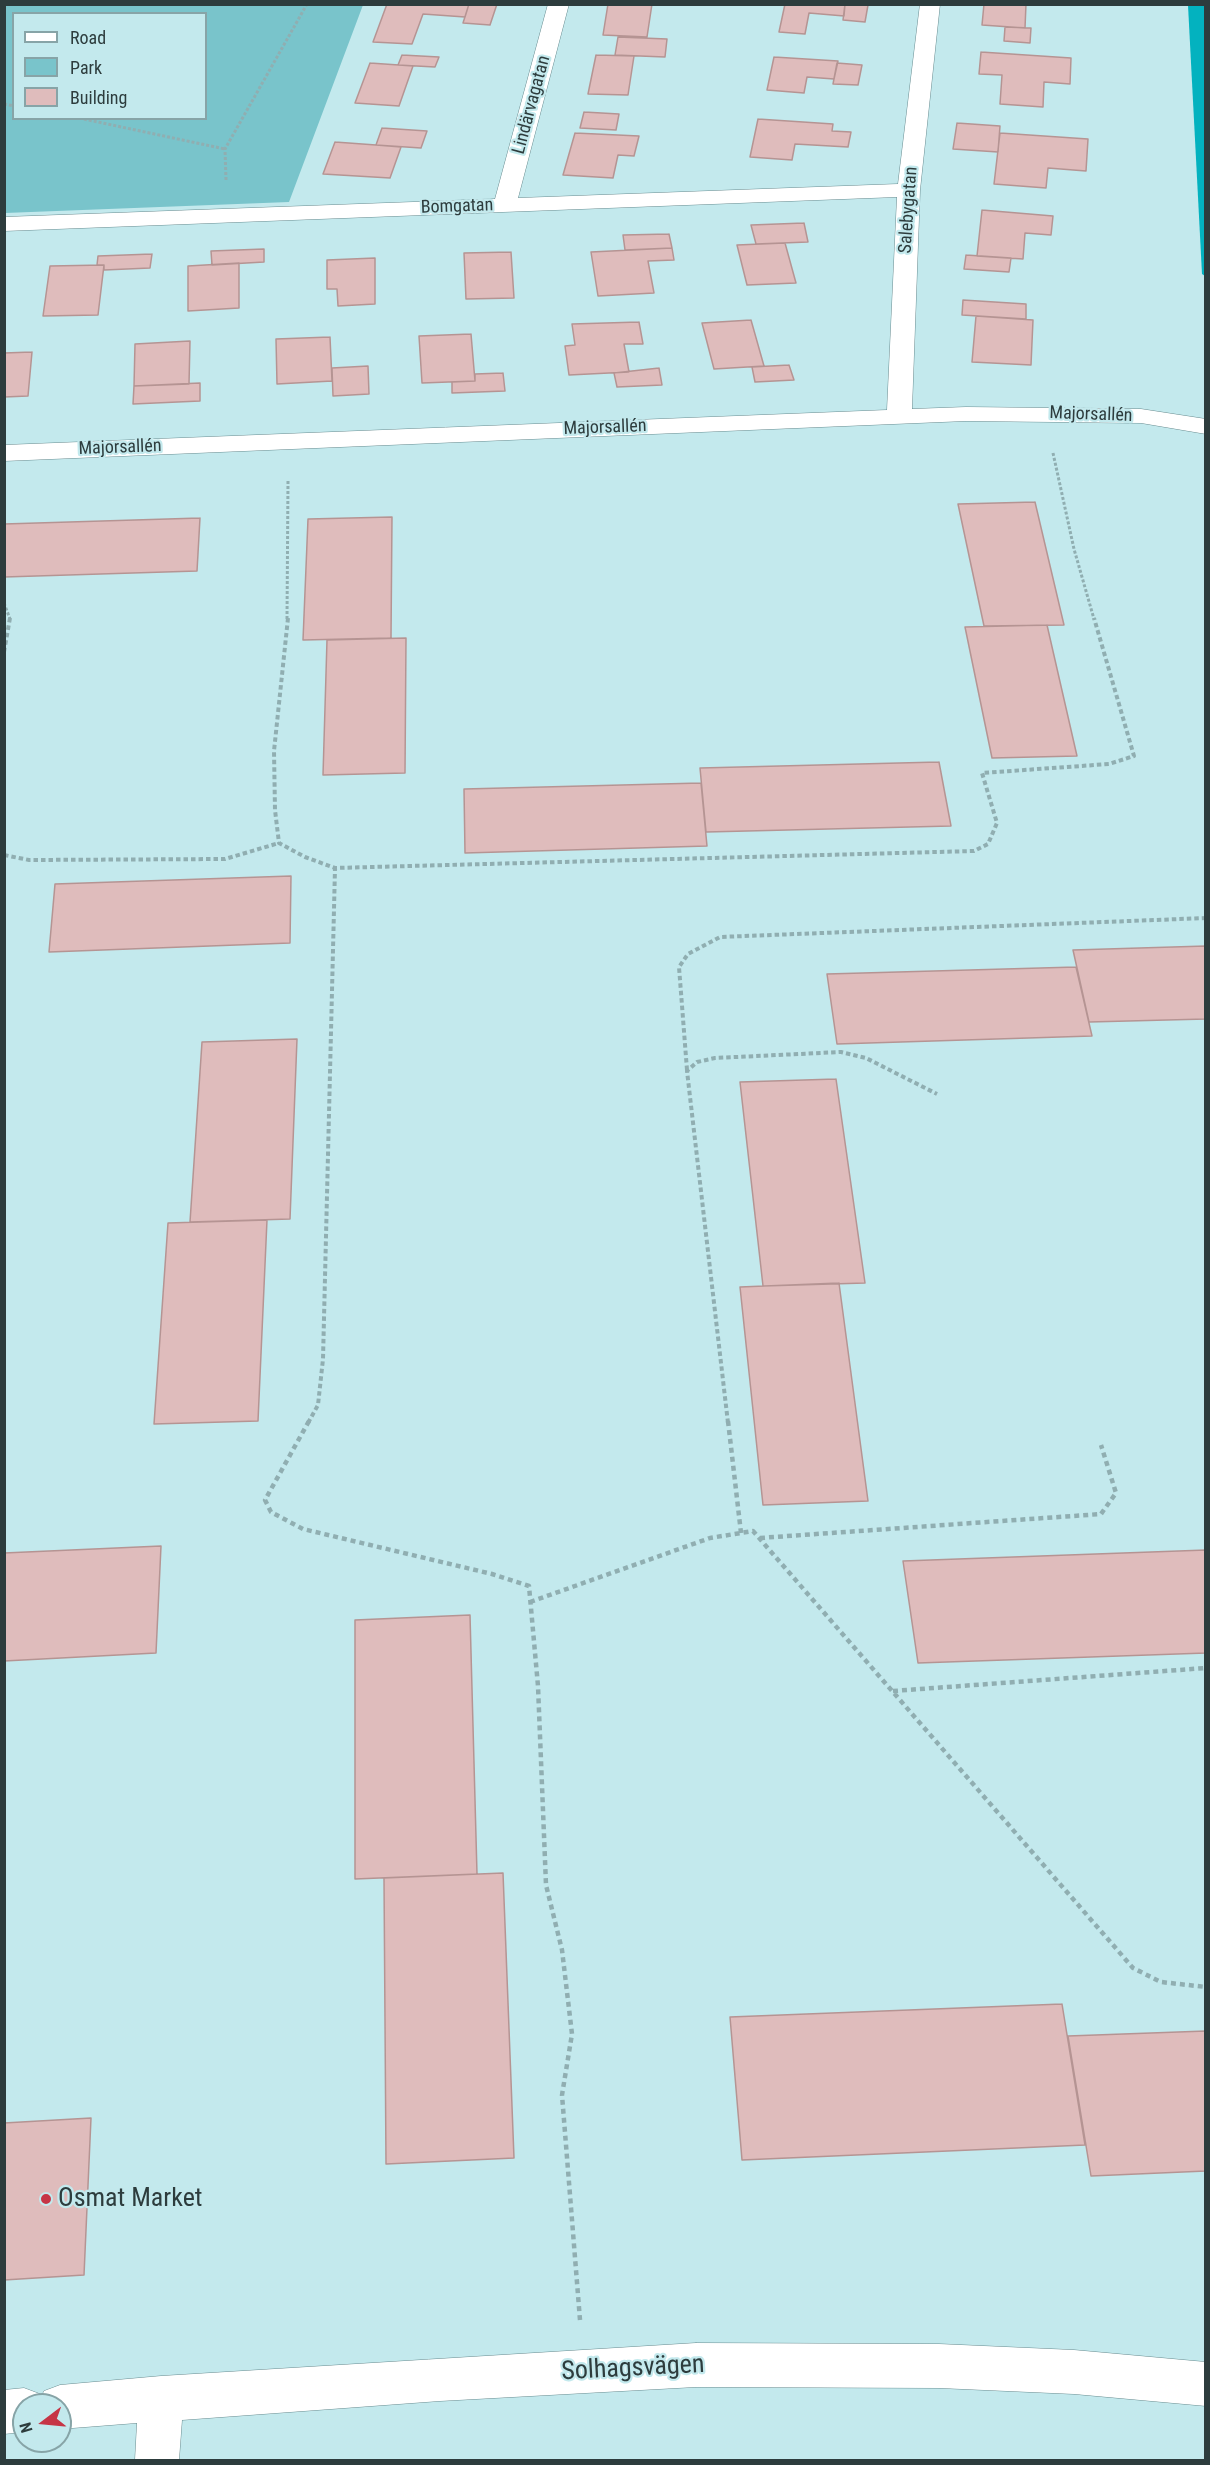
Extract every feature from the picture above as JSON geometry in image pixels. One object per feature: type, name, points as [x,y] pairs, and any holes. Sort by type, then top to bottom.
[{"type":"street","name":"Lindärvagatan","points":[[505,205],[559,4]]},
{"type":"street","name":"Salebygatan","points":[[899,416],[909,190],[930,4]]},
{"type":"street","name":"Bomgatan","points":[[4,224],[909,190]]},
{"type":"street","name":"Majorsallén","points":[[4,453],[899,416],[1041,413],[1141,416],[1206,428]]},
{"type":"street","name":"Solhagsvägen","points":[[72,2406],[160,2398],[696,2365],[939,2366],[1074,2372],[1206,2384]]},
{"type":"street","points":[[157,2460],[160,2398]]},
{"type":"path","points":[[227,216],[225,149],[307,4]]},
{"type":"path","points":[[88,120],[225,149]]},
{"type":"path","points":[[4,855],[29,860],[225,859],[279,843],[305,857],[335,868],[974,851],[988,844],[997,823],[982,773],[1109,764],[1134,756],[1077,560],[1056,461],[1041,413]]},
{"type":"path","points":[[279,843],[275,810],[274,751],[288,613],[288,441]]},
{"type":"path","points":[[4,603],[10,617],[4,652]]},
{"type":"path","points":[[335,868],[323,1359],[318,1405],[265,1500],[271,1512],[303,1529],[512,1579],[529,1586],[538,1686],[546,1884],[562,1950],[572,2034],[562,2096],[584,2371]]},
{"type":"path","points":[[741,1533],[687,1071],[679,967],[688,954],[720,937],[1206,918]]},
{"type":"path","points":[[687,1071],[697,1062],[715,1058],[841,1052],[866,1058],[937,1094]]},
{"type":"path","points":[[760,1538],[1101,1514],[1116,1493],[1101,1445]]},
{"type":"path","points":[[530,1602],[710,1538],[753,1531],[1133,1968],[1161,1982],[1206,1987]]},
{"type":"path","points":[[892,1691],[1206,1668]]},
{"type":"green space","points":[[4,5],[363,5],[289,202],[5,213]]},
{"type":"shaded area","points":[[1188,5],[1205,5],[1205,276],[1202,274]]},
{"type":"building","points":[[387,4],[469,4],[465,17],[423,14],[412,44],[373,42]]},
{"type":"building","points":[[469,4],[497,4],[490,25],[463,23]]},
{"type":"building","points":[[608,4],[652,4],[647,37],[603,35]]},
{"type":"building","points":[[785,4],[845,4],[844,16],[809,13],[805,34],[779,32]]},
{"type":"building","points":[[845,4],[868,5],[865,22],[843,20]]},
{"type":"building","points":[[984,4],[1026,4],[1025,28],[982,25]]},
{"type":"building","points":[[1005,27],[1031,28],[1030,43],[1004,41]]},
{"type":"building","points":[[618,37],[667,39],[665,57],[615,55]]},
{"type":"building","points":[[981,52],[1071,58],[1070,84],[1044,82],[1043,107],[1000,104],[1002,75],[979,74]]},
{"type":"building","points":[[402,55],[439,57],[435,67],[398,65]]},
{"type":"building","points":[[596,55],[634,56],[628,95],[588,94]]},
{"type":"building","points":[[774,57],[838,61],[834,79],[807,77],[804,93],[767,90]]},
{"type":"building","points":[[370,63],[413,66],[399,106],[355,103]]},
{"type":"building","points":[[837,63],[862,65],[858,85],[833,84]]},
{"type":"building","points":[[584,112],[619,114],[616,130],[580,128]]},
{"type":"building","points":[[758,119],[833,124],[832,131],[851,132],[848,147],[795,144],[792,160],[750,157]]},
{"type":"building","points":[[957,123],[1000,126],[998,152],[953,149]]},
{"type":"building","points":[[382,128],[427,131],[421,148],[376,145]]},
{"type":"building","points":[[575,133],[639,136],[634,156],[618,155],[613,178],[563,175]]},
{"type":"building","points":[[1000,133],[1088,139],[1086,171],[1048,168],[1046,188],[994,184]]},
{"type":"building","points":[[335,142],[401,147],[390,178],[323,174]]},
{"type":"building","points":[[982,210],[1053,216],[1051,235],[1025,233],[1023,259],[977,256]]},
{"type":"building","points":[[804,223],[808,242],[756,244],[751,225]]},
{"type":"building","points":[[669,234],[672,248],[625,250],[623,235]]},
{"type":"building","points":[[785,243],[796,283],[747,285],[737,245]]},
{"type":"building","points":[[672,248],[674,260],[648,261],[654,293],[598,296],[591,252]]},
{"type":"building","points":[[264,249],[264,262],[212,265],[211,251]]},
{"type":"building","points":[[511,252],[514,298],[466,299],[464,253]]},
{"type":"building","points":[[152,254],[150,268],[104,270],[104,265],[97,265],[98,256]]},
{"type":"building","points":[[966,255],[1011,258],[1009,272],[964,269]]},
{"type":"building","points":[[375,258],[375,304],[338,306],[337,289],[327,289],[327,260]]},
{"type":"building","points":[[239,263],[239,308],[188,311],[188,266]]},
{"type":"building","points":[[104,265],[98,315],[43,316],[50,266]]},
{"type":"building","points":[[963,300],[1026,304],[1026,319],[962,315]]},
{"type":"building","points":[[976,316],[1033,320],[1031,365],[972,362]]},
{"type":"building","points":[[751,320],[764,366],[714,369],[702,323]]},
{"type":"building","points":[[639,322],[643,344],[624,344],[629,372],[569,375],[565,346],[575,345],[572,324]]},
{"type":"building","points":[[471,334],[475,381],[422,383],[419,336]]},
{"type":"building","points":[[330,337],[332,381],[277,384],[276,339]]},
{"type":"building","points":[[190,341],[189,384],[134,386],[135,344]]},
{"type":"building","points":[[32,352],[28,396],[4,397],[4,353]]},
{"type":"building","points":[[789,365],[794,380],[755,382],[752,367]]},
{"type":"building","points":[[368,366],[369,394],[333,396],[332,368]]},
{"type":"building","points":[[659,368],[662,385],[617,387],[614,373]]},
{"type":"building","points":[[503,373],[505,391],[452,393],[452,382],[475,381],[475,374]]},
{"type":"building","points":[[200,383],[200,401],[133,404],[134,386]]},
{"type":"building","points":[[1035,502],[1064,625],[984,626],[958,504]]},
{"type":"building","points":[[392,517],[391,638],[303,640],[308,519]]},
{"type":"building","points":[[200,518],[197,571],[4,577],[4,524]]},
{"type":"building","points":[[1047,625],[1077,756],[992,758],[965,627]]},
{"type":"building","points":[[406,638],[405,773],[323,775],[327,640]]},
{"type":"building","points":[[939,762],[951,826],[706,832],[700,768]]},
{"type":"building","points":[[701,783],[707,846],[465,853],[464,789]]},
{"type":"building","points":[[291,876],[290,943],[49,952],[55,884]]},
{"type":"building","points":[[1206,946],[1206,1019],[1089,1022],[1073,950]]},
{"type":"building","points":[[1076,967],[1092,1036],[837,1044],[827,974]]},
{"type":"building","points":[[297,1039],[290,1219],[190,1222],[202,1042]]},
{"type":"building","points":[[836,1079],[865,1283],[763,1286],[740,1082]]},
{"type":"building","points":[[267,1220],[258,1421],[154,1424],[168,1223]]},
{"type":"building","points":[[839,1283],[868,1501],[763,1505],[740,1287]]},
{"type":"building","points":[[161,1546],[156,1653],[4,1661],[4,1553]]},
{"type":"building","points":[[1206,1550],[1206,1653],[918,1663],[903,1561]]},
{"type":"building","points":[[470,1615],[477,1874],[355,1879],[355,1620]]},
{"type":"building","points":[[503,1873],[514,2158],[386,2164],[384,1878]]},
{"type":"building","points":[[1062,2004],[1085,2145],[742,2160],[730,2017]]},
{"type":"building","points":[[1206,2031],[1206,2171],[1091,2176],[1068,2036]]},
{"type":"building","name":"Osmat Market","points":[[91,2118],[84,2275],[4,2280],[4,2123]]},
{"type":"place","name":"Osmat Market","points":[[46,2199]]}]
